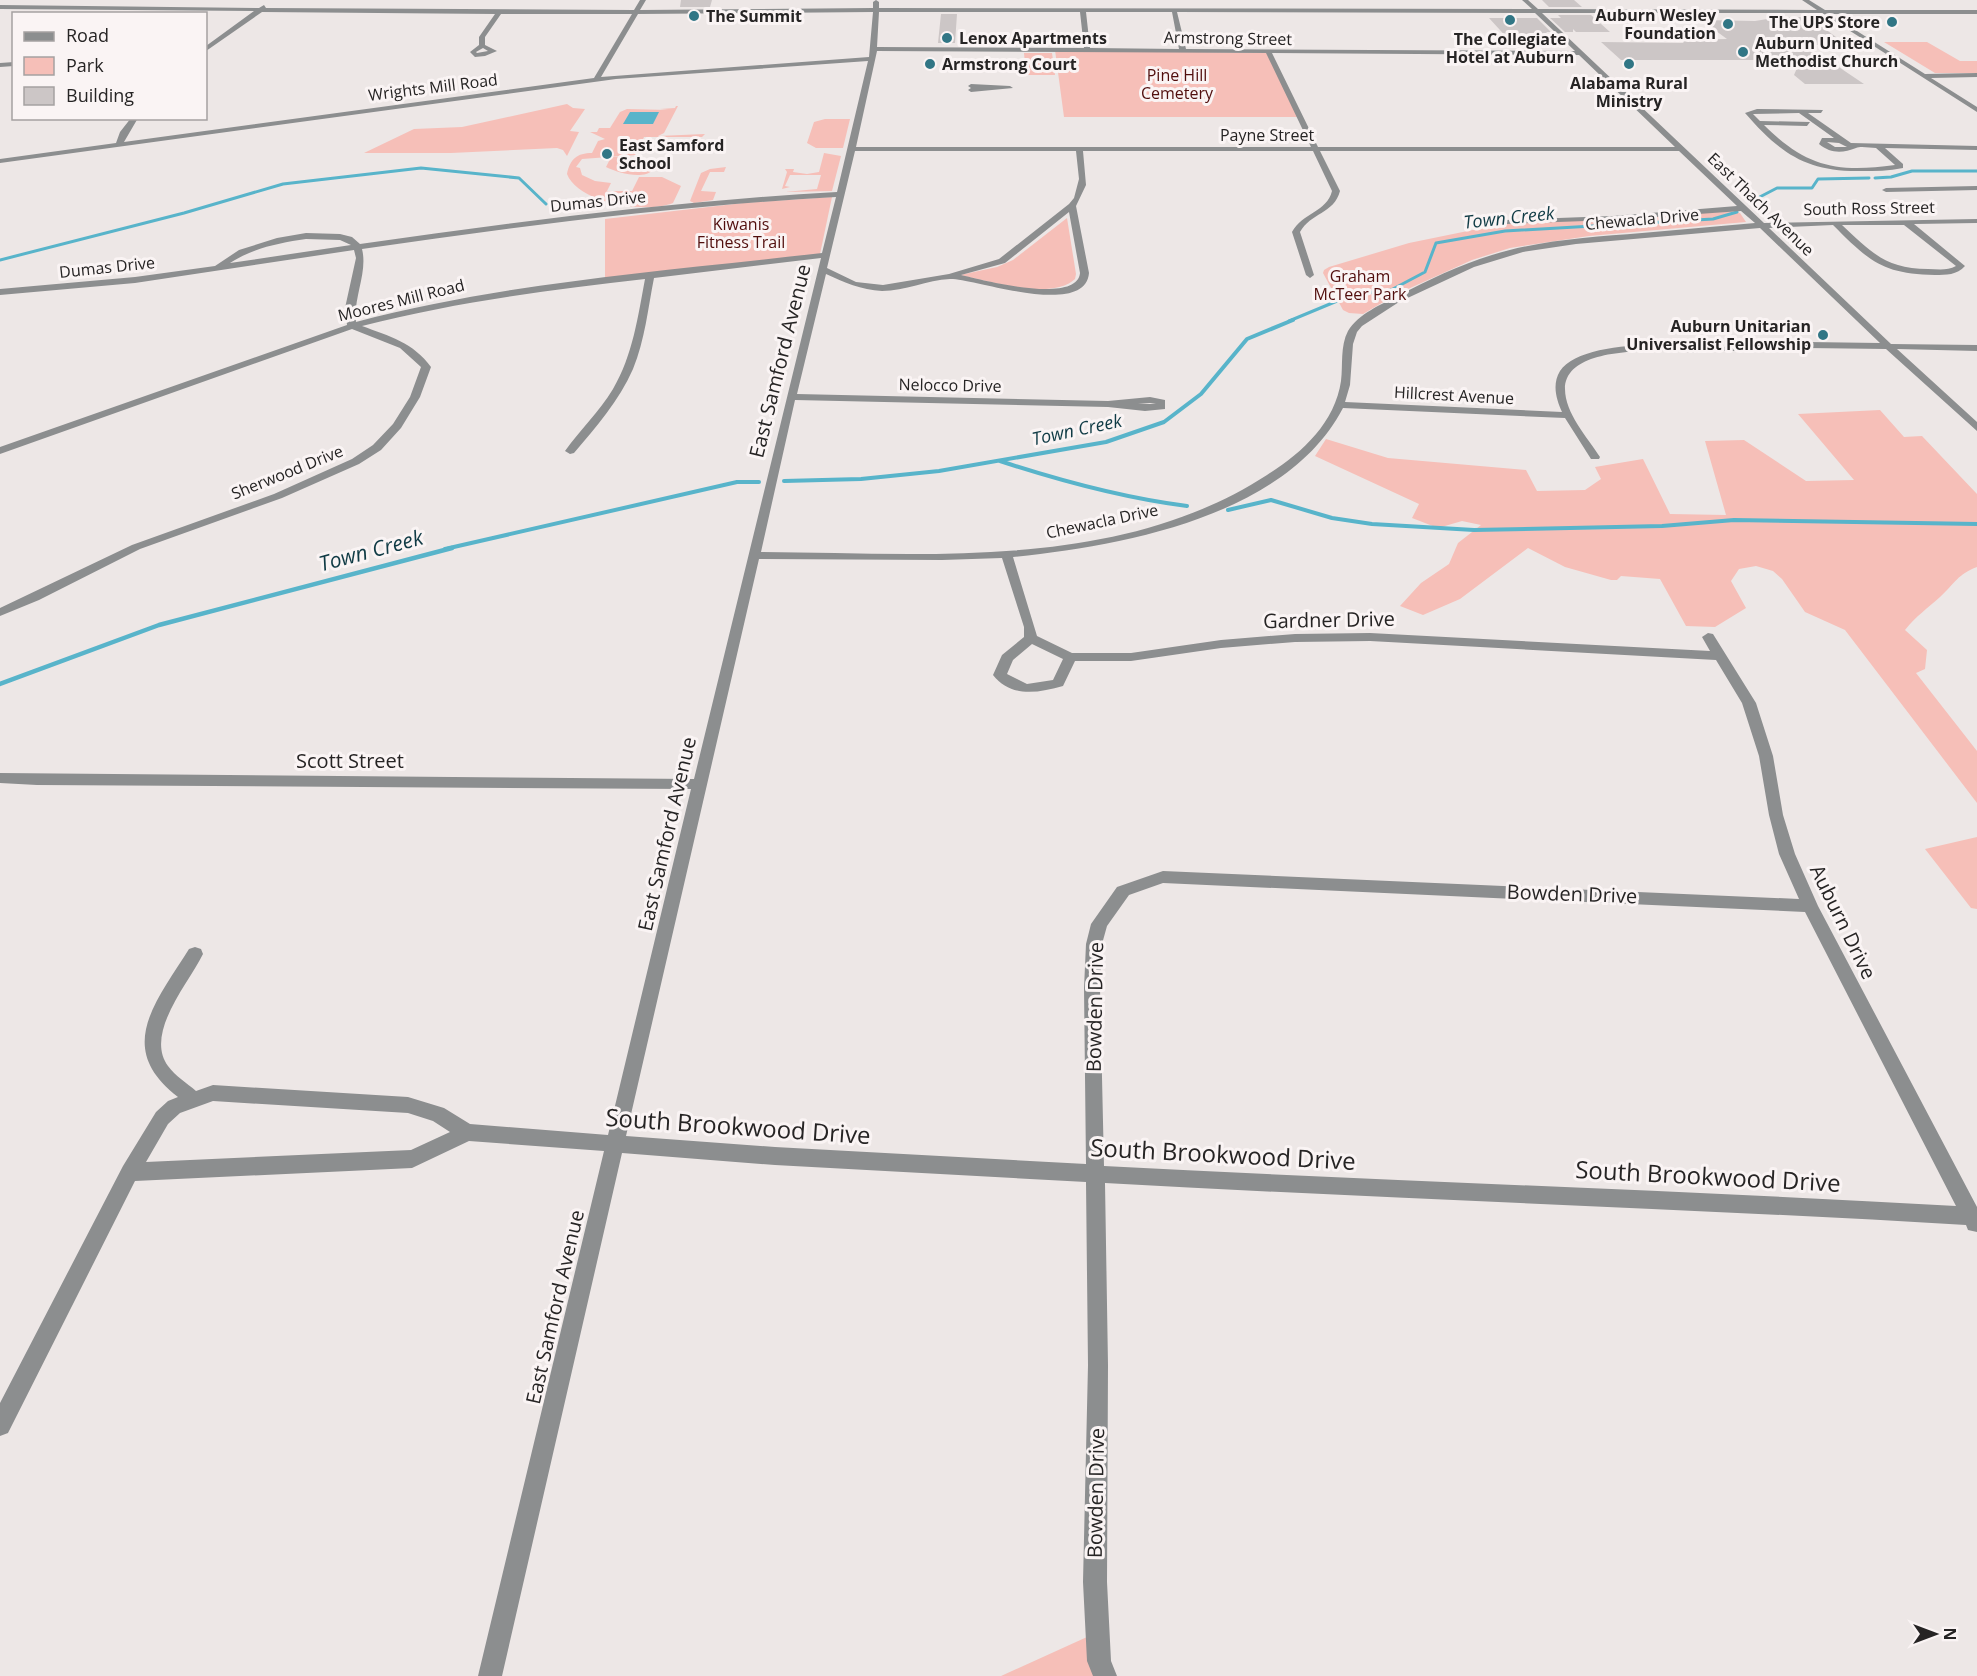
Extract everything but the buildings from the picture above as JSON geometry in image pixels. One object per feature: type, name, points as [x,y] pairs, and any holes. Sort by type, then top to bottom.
[{"type":"street","points":[[120,12],[138,0]]},
{"type":"street","points":[[596,80],[634,11],[643,0]]},
{"type":"street","name":"East Samford Avenue","points":[[490,1676],[791,397],[853,149],[874,49],[876,0]]},
{"type":"street","points":[[1180,0],[1183,10]]},
{"type":"street","name":"East Thach Avenue","points":[[1525,0],[1977,428]]},
{"type":"street","points":[[1804,0],[1977,110]]},
{"type":"street","points":[[207,48],[269,3]]},
{"type":"street","points":[[0,7],[499,12],[875,10],[1977,12]]},
{"type":"street","points":[[1083,10],[1087,51]]},
{"type":"street","points":[[1174,10],[1183,51]]},
{"type":"street","points":[[482,46],[482,37],[499,12]]},
{"type":"street","name":"Armstrong Street","points":[[874,49],[1581,53]]},
{"type":"street","points":[[1269,53],[1336,191],[1332,204],[1306,219],[1296,232],[1310,275]]},
{"type":"street","name":"Wrights Mill Road","points":[[0,161],[596,80],[656,73],[872,59]]},
{"type":"street","points":[[1922,76],[1977,75]]},
{"type":"street","points":[[1801,111],[1842,141],[1852,145],[1977,148]]},
{"type":"street","points":[[1821,111],[1748,113],[1797,157],[1810,162],[1847,168],[1900,166],[1878,146]]},
{"type":"street","points":[[119,144],[124,132],[133,120]]},
{"type":"street","points":[[1759,123],[1807,124]]},
{"type":"street","points":[[1842,141],[1829,140],[1822,143],[1828,148],[1843,150],[1850,149],[1852,145]]},
{"type":"street","name":"Payne Street","points":[[853,149],[1682,149]]},
{"type":"street","points":[[825,262],[854,284],[883,288],[950,276],[1002,261],[1072,206],[1083,190],[1078,149]]},
{"type":"street","points":[[1886,190],[1977,188]]},
{"type":"street","name":"Dumas Drive","points":[[0,292],[135,280],[459,232],[740,200],[842,194]]},
{"type":"street","points":[[950,276],[1033,291],[1070,289],[1079,285],[1084,280],[1084,274],[1072,206]]},
{"type":"street","points":[[1506,222],[1593,219],[1743,208]]},
{"type":"street","name":"South Ross Street","points":[[1762,226],[1977,221]]},
{"type":"street","points":[[1836,224],[1886,267],[1898,272],[1948,272],[1957,270],[1961,266],[1907,223]]},
{"type":"street","name":"Chewacla Drive","points":[[754,555],[1007,555],[1131,535],[1202,513],[1262,484],[1311,446],[1329,423],[1345,387],[1346,355],[1353,331],[1380,310],[1448,274],[1482,260],[1548,244],[1762,226]]},
{"type":"street","name":"Dumas Drive","points":[[217,268],[242,252],[280,240],[306,236],[340,237],[349,239],[357,246]]},
{"type":"street","points":[[352,326],[350,308],[360,258],[357,246]]},
{"type":"street","name":"Moores Mill Road","points":[[0,451],[92,416],[352,326],[453,301],[515,291],[650,276],[825,262]]},
{"type":"street","points":[[570,451],[606,406],[629,368],[650,276]]},
{"type":"street","name":"Sherwood Drive","points":[[0,612],[36,599],[103,562],[139,546],[313,482],[356,462],[382,443],[396,427],[423,381],[426,367],[423,361],[401,345],[352,326]]},
{"type":"street","points":[[1727,349],[1807,345],[1977,348]]},
{"type":"street","points":[[1595,457],[1569,415],[1560,385],[1566,372],[1578,362],[1597,354],[1621,349],[1700,350]]},
{"type":"street","name":"Nelocco Drive","points":[[791,397],[1108,404]]},
{"type":"street","name":"Hillcrest Avenue","points":[[1338,405],[1569,415]]},
{"type":"street","points":[[1007,555],[1030,627],[1031,638],[1007,658],[1000,675],[1014,687],[1038,689],[1058,683],[1070,657]]},
{"type":"street","name":"Gardner Drive","points":[[1031,638],[1070,657],[1131,657],[1221,644],[1295,638],[1370,637],[1720,656]]},
{"type":"street","name":"Auburn Drive","points":[[1708,637],[1749,703],[1766,756],[1776,815],[1787,854],[1810,906],[1975,1219]]},
{"type":"street","name":"Scott Street","points":[[0,778],[700,784]]},
{"type":"street","name":"Bowden Drive","points":[[1105,1676],[1099,1661],[1095,1582],[1098,1365],[1092,988],[1094,944],[1099,924],[1123,891],[1163,877],[1810,906]]},
{"type":"street","points":[[193,1099],[159,1069],[151,1049],[155,1027],[164,1006],[195,954]]},
{"type":"street","name":"South Brookwood Drive","points":[[130,1172],[162,1118],[174,1107],[213,1093],[408,1106],[438,1114],[467,1132],[511,1134],[614,1145],[1332,1187],[1728,1202],[1975,1219]]},
{"type":"street","points":[[0,1425],[130,1172],[412,1159],[467,1132]]},
{"type":"green space","points":[[1884,42],[1927,42],[1960,61],[1977,61],[1977,73],[1935,73]]},
{"type":"green space","name":"Pine Hill Cemetery","points":[[1055,50],[1269,53],[1300,117],[1064,117]]},
{"type":"green space","points":[[1024,53],[1052,53],[1055,75],[1026,75]]},
{"type":"green space","points":[[567,104],[573,108],[585,109],[570,131],[579,132],[567,156],[563,150],[557,148],[451,153],[364,153],[414,129],[462,127]]},
{"type":"green space","points":[[678,106],[664,133],[658,136],[705,134],[702,137],[644,137],[636,155],[582,159],[576,167],[580,168],[582,175],[595,181],[611,183],[607,191],[632,191],[639,177],[662,177],[681,186],[673,203],[647,207],[614,204],[584,192],[567,174],[575,158],[582,154],[592,153],[598,141],[605,139],[590,132],[597,132],[599,128],[610,128],[620,112],[627,109],[668,110],[660,109]]},
{"type":"green space","points":[[825,119],[850,119],[843,148],[816,148],[807,143],[814,122]]},
{"type":"green space","points":[[824,153],[841,156],[832,191],[785,192],[817,189],[821,175],[790,175],[785,186],[790,187],[782,189],[787,172],[785,169],[794,169],[793,172],[807,174],[819,172]]},
{"type":"green space","points":[[611,157],[634,157],[631,164],[621,164],[631,165],[631,168],[653,170],[643,175],[617,171],[606,167]]},
{"type":"green space","points":[[726,167],[724,172],[710,172],[701,191],[716,192],[713,200],[694,203],[690,201],[701,173]]},
{"type":"green space","name":"Kiwanis Fitness Trail","points":[[832,197],[820,254],[605,278],[605,219],[743,203]]},
{"type":"green space","name":"Graham McTeer Park","points":[[1726,210],[1740,213],[1746,222],[1589,236],[1510,248],[1472,260],[1397,294],[1363,314],[1343,310],[1323,273],[1329,267],[1409,243],[1502,224],[1615,219]]},
{"type":"green space","points":[[1067,218],[1076,274],[1075,279],[1065,285],[1036,289],[1020,288],[960,275],[997,267],[1013,260]]},
{"type":"green space","points":[[1880,410],[1904,437],[1922,436],[1977,494],[1977,567],[1961,576],[1905,630],[1927,650],[1925,669],[1916,673],[1977,751],[1977,803],[1845,630],[1805,612],[1782,579],[1773,571],[1756,566],[1739,569],[1731,581],[1746,608],[1715,627],[1686,626],[1660,579],[1621,576],[1617,580],[1611,580],[1565,567],[1528,548],[1460,599],[1423,615],[1400,606],[1421,583],[1449,564],[1458,543],[1481,525],[1462,521],[1438,528],[1412,518],[1419,504],[1315,456],[1326,439],[1388,458],[1526,470],[1537,491],[1585,490],[1601,479],[1595,467],[1643,459],[1670,514],[1726,515],[1705,441],[1744,440],[1806,481],[1854,480],[1798,414]]},
{"type":"green space","points":[[1977,837],[1977,909],[1971,908],[1925,849]]},
{"type":"green space","points":[[1098,1632],[1112,1676],[1001,1676]]},
{"type":"water","points":[[630,112],[659,112],[653,124],[623,124]]},
{"type":"waterway","points":[[0,260],[184,213],[283,184],[421,168],[519,178],[546,204]]},
{"type":"waterway","name":"Town Creek","points":[[1875,178],[1891,177],[1912,171],[1977,171]]},
{"type":"waterway","name":"Town Creek","points":[[1754,205],[1752,201],[1777,188],[1812,188],[1818,179],[1869,178]]},
{"type":"waterway","name":"Town Creek","points":[[1289,321],[1354,294],[1391,290],[1425,272],[1436,243],[1505,231],[1713,219],[1737,212]]},
{"type":"waterway","name":"Town Creek","points":[[784,481],[861,479],[939,471],[1106,442],[1164,422],[1201,394],[1247,339],[1293,320]]},
{"type":"waterway","points":[[1000,461],[1093,488],[1187,506]]},
{"type":"waterway","name":"Town Creek","points":[[445,549],[737,482],[759,482]]},
{"type":"waterway","points":[[1228,510],[1271,500],[1332,518],[1372,524],[1474,530],[1662,526],[1734,520],[1977,524]]},
{"type":"waterway","name":"Town Creek","points":[[0,684],[159,625],[452,548]]},
{"type":"place","name":"The Summit","points":[[694,16]]},
{"type":"place","name":"The Collegiate Hotel at Auburn","points":[[1510,20]]},
{"type":"place","name":"The UPS Store","points":[[1892,22]]},
{"type":"place","name":"Auburn Wesley Foundation","points":[[1728,24]]},
{"type":"place","name":"Lenox Apartments","points":[[947,38]]},
{"type":"place","name":"Auburn United Methodist Church","points":[[1743,52]]},
{"type":"place","name":"Armstrong Court","points":[[930,64]]},
{"type":"place","name":"Alabama Rural Ministry","points":[[1629,64]]},
{"type":"place","name":"East Samford School","points":[[607,154]]},
{"type":"place","name":"Auburn Unitarian Universalist Fellowship","points":[[1823,335]]}]
